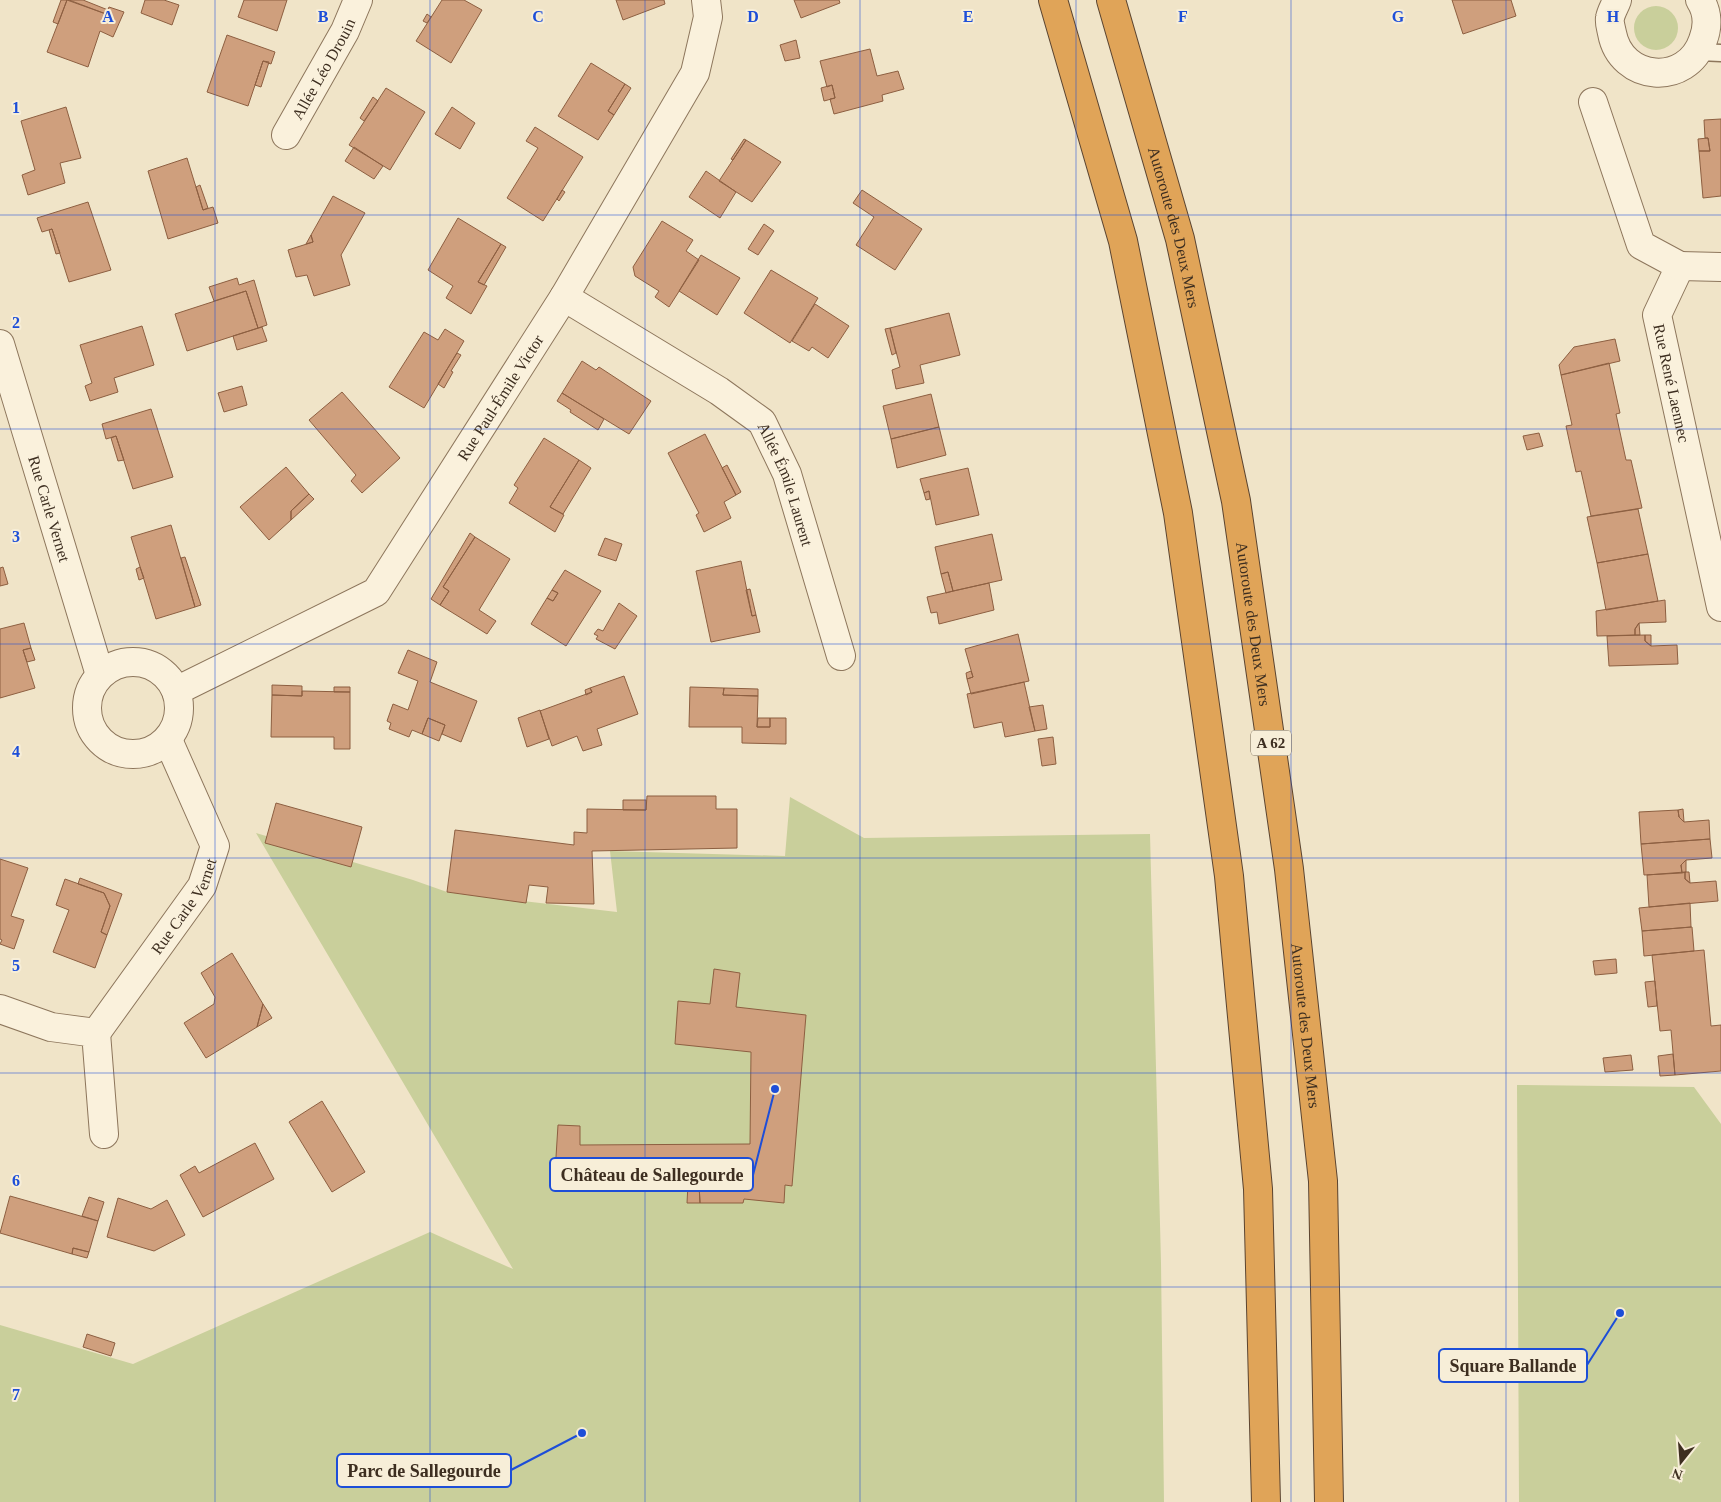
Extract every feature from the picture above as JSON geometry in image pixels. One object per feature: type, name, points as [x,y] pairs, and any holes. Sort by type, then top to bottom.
[{"type":"highway","points":[[1052,0],[1123,241],[1178,513],[1229,876],[1258,1188],[1266,1502]]},
{"type":"highway","name":"Autoroute des Deux Mers","points":[[1111,0],[1180,240],[1238,511],[1289,869],[1323,1181],[1329,1502]]},
{"type":"street","name":"Allée Léo Drouin","points":[[286,136],[345,31],[358,0]]},
{"type":"street","name":"Rue Paul-Émile Victor","points":[[176,691],[376,592],[564,297],[695,73],[708,17],[706,0]]},
{"type":"street","points":[[1617,0],[1609,19],[1614,46],[1627,62],[1645,72],[1666,73],[1685,66],[1710,52],[1704,7],[1700,0]]},
{"type":"street","points":[[1593,102],[1641,245],[1680,266],[1721,268]]},
{"type":"street","name":"Rue René Laennec","points":[[1680,266],[1657,315],[1721,607]]},
{"type":"street","name":"Allée Émile Laurent","points":[[564,297],[719,391],[762,422],[787,474],[841,656]]},
{"type":"street","name":"Rue Carle Vernet","points":[[0,344],[100,675]]},
{"type":"street","points":[[127,662],[142,662],[157,668],[169,678],[176,691],[180,704],[175,729],[168,740],[156,749],[142,754],[127,754],[113,751],[101,742],[92,731],[87,717],[87,701],[91,687],[100,675],[112,666],[127,662]]},
{"type":"street","name":"Rue Carle Vernet","points":[[96,1033],[202,886],[215,846],[168,740]]},
{"type":"street","points":[[0,1009],[51,1027],[96,1033],[104,1134]]},
{"type":"green space","points":[[1656,6],[1668,10],[1674,16],[1678,28],[1674,40],[1668,46],[1656,50],[1644,46],[1638,40],[1634,28],[1638,16],[1644,10]]},
{"type":"green space","points":[[790,797],[864,838],[1150,834],[1161,1263],[1164,1502],[0,1502],[0,1325],[133,1364],[430,1232],[513,1269],[256,833],[447,892],[617,912],[610,851],[785,856]]},
{"type":"green space","points":[[1517,1085],[1694,1087],[1721,1124],[1721,1502],[1519,1502]]},
{"type":"building","points":[[61,0],[67,0],[58,24],[53,22]]},
{"type":"building","points":[[67,0],[106,14],[109,7],[124,12],[113,37],[100,31],[88,67],[47,52]]},
{"type":"building","points":[[69,0],[83,0],[108,10],[106,14]]},
{"type":"building","points":[[145,0],[164,0],[179,5],[172,25],[141,13]]},
{"type":"building","points":[[244,0],[287,0],[277,31],[238,17]]},
{"type":"building","points":[[442,0],[464,0],[482,10],[451,63],[416,41]]},
{"type":"building","points":[[616,0],[664,0],[665,4],[623,20]]},
{"type":"building","points":[[794,0],[839,0],[840,3],[801,18]]},
{"type":"building","points":[[1452,0],[1511,0],[1516,16],[1463,34]]},
{"type":"building","points":[[427,14],[431,17],[427,23],[423,21]]},
{"type":"building","points":[[227,35],[275,52],[271,64],[263,61],[248,106],[207,92]]},
{"type":"building","points":[[796,40],[800,58],[785,61],[780,45]]},
{"type":"building","points":[[870,49],[877,76],[898,71],[904,89],[882,95],[883,101],[834,114],[830,99],[835,98],[832,85],[827,87],[820,61]]},
{"type":"building","points":[[263,61],[269,62],[261,87],[255,85]]},
{"type":"building","points":[[591,63],[625,84],[608,111],[614,115],[598,140],[558,116]]},
{"type":"building","points":[[625,84],[631,88],[614,115],[608,111]]},
{"type":"building","points":[[832,85],[835,98],[824,101],[821,88]]},
{"type":"building","points":[[386,88],[425,112],[390,170],[349,145]]},
{"type":"building","points":[[373,97],[378,101],[364,121],[360,118]]},
{"type":"building","points":[[66,107],[81,158],[60,163],[65,183],[28,195],[22,175],[35,170],[21,121]]},
{"type":"building","points":[[452,107],[475,123],[460,149],[435,134]]},
{"type":"building","points":[[1721,119],[1721,196],[1703,198],[1699,151],[1710,151],[1708,138],[1705,138],[1704,120]]},
{"type":"building","points":[[535,127],[583,157],[543,221],[507,198],[538,148],[526,141]]},
{"type":"building","points":[[1708,138],[1710,151],[1699,151],[1698,139]]},
{"type":"building","points":[[744,139],[746,140],[733,160],[731,159]]},
{"type":"building","points":[[746,140],[781,162],[752,202],[719,181]]},
{"type":"building","points":[[354,147],[383,166],[374,179],[345,161]]},
{"type":"building","points":[[187,158],[203,210],[213,207],[218,223],[168,239],[148,171]]},
{"type":"building","points":[[706,171],[736,192],[720,218],[689,197]]},
{"type":"building","points":[[200,185],[208,208],[203,210],[196,187]]},
{"type":"building","points":[[562,190],[565,192],[559,201],[557,199]]},
{"type":"building","points":[[862,190],[922,229],[895,270],[856,245],[874,217],[853,203]]},
{"type":"building","points":[[333,196],[365,213],[341,255],[350,285],[314,296],[307,275],[296,277],[288,250],[313,242],[311,235]]},
{"type":"building","points":[[88,202],[111,270],[69,282],[52,229],[42,232],[37,218]]},
{"type":"building","points":[[458,218],[501,244],[478,282],[487,286],[471,314],[446,298],[453,286],[428,270]]},
{"type":"building","points":[[662,221],[693,240],[686,251],[699,260],[669,307],[655,297],[659,291],[635,276],[633,267]]},
{"type":"building","points":[[764,224],[774,231],[758,255],[748,249]]},
{"type":"building","points":[[52,229],[60,253],[56,254],[49,230]]},
{"type":"building","points":[[311,235],[313,242],[306,244]]},
{"type":"building","points":[[501,244],[506,247],[484,285],[478,282]]},
{"type":"building","points":[[701,255],[740,278],[717,315],[679,291]]},
{"type":"building","points":[[771,270],[818,298],[790,343],[744,313]]},
{"type":"building","points":[[237,278],[239,285],[254,280],[267,325],[258,328],[246,291],[214,301],[209,287]]},
{"type":"building","points":[[246,291],[258,328],[187,351],[175,314]]},
{"type":"building","points":[[815,304],[849,326],[828,358],[812,347],[809,351],[792,341]]},
{"type":"building","points":[[949,313],[960,355],[920,365],[924,383],[896,389],[892,370],[900,367],[890,328]]},
{"type":"building","points":[[142,326],[154,365],[114,378],[118,392],[90,401],[85,386],[92,383],[80,345]]},
{"type":"building","points":[[262,327],[267,341],[237,350],[233,336]]},
{"type":"building","points":[[890,328],[896,353],[892,355],[885,329]]},
{"type":"building","points":[[445,329],[464,341],[424,408],[389,387],[424,332],[438,340]]},
{"type":"building","points":[[1615,339],[1620,361],[1561,375],[1559,365],[1574,347]]},
{"type":"building","points":[[457,353],[461,355],[451,371],[453,372],[444,388],[438,384]]},
{"type":"building","points":[[582,361],[596,370],[599,367],[651,401],[629,434],[562,393]]},
{"type":"building","points":[[1609,363],[1620,413],[1616,414],[1626,460],[1631,460],[1642,508],[1591,516],[1581,471],[1576,472],[1566,426],[1572,425],[1561,375]]},
{"type":"building","points":[[242,386],[247,405],[224,412],[218,393]]},
{"type":"building","points":[[342,392],[400,458],[362,493],[351,481],[356,475],[309,420]]},
{"type":"building","points":[[562,393],[604,419],[598,430],[557,401]]},
{"type":"building","points":[[931,394],[939,427],[891,439],[883,406]]},
{"type":"building","points":[[151,409],[173,477],[133,489],[116,436],[106,439],[102,424]]},
{"type":"building","points":[[939,427],[946,455],[897,468],[891,439]]},
{"type":"building","points":[[1539,433],[1543,446],[1527,450],[1523,436]]},
{"type":"building","points":[[705,434],[736,495],[724,502],[731,518],[704,532],[696,515],[699,513],[668,453]]},
{"type":"building","points":[[116,436],[124,460],[118,461],[111,438]]},
{"type":"building","points":[[544,438],[579,460],[550,507],[564,515],[555,532],[509,503],[518,488],[514,485]]},
{"type":"building","points":[[579,460],[591,468],[563,514],[550,507]]},
{"type":"building","points":[[727,465],[741,492],[736,495],[722,468]]},
{"type":"building","points":[[286,467],[309,494],[291,511],[291,520],[269,540],[240,507]]},
{"type":"building","points":[[968,468],[979,515],[936,525],[929,491],[924,493],[920,479]]},
{"type":"building","points":[[929,491],[930,499],[926,500],[924,493]]},
{"type":"building","points":[[309,494],[314,499],[291,520],[291,511]]},
{"type":"building","points":[[1638,509],[1648,554],[1597,563],[1587,517]]},
{"type":"building","points":[[171,525],[195,607],[156,619],[131,537]]},
{"type":"building","points":[[470,533],[475,537],[443,587],[449,591],[440,605],[431,599]]},
{"type":"building","points":[[992,534],[1002,580],[953,591],[948,572],[941,574],[935,547]]},
{"type":"building","points":[[475,537],[510,559],[479,610],[496,621],[487,634],[440,605],[449,591],[443,587]]},
{"type":"building","points":[[605,538],[622,544],[616,561],[598,555]]},
{"type":"building","points":[[1648,554],[1658,601],[1606,610],[1597,563]]},
{"type":"building","points":[[185,557],[201,605],[195,607],[181,558]]},
{"type":"building","points":[[741,561],[752,616],[756,615],[760,632],[711,642],[696,571]]},
{"type":"building","points":[[3,567],[8,584],[0,586],[0,568]]},
{"type":"building","points":[[140,567],[144,578],[139,580],[136,569]]},
{"type":"building","points":[[565,570],[601,591],[566,646],[531,624],[547,598],[553,601],[558,593],[552,590]]},
{"type":"building","points":[[948,572],[953,591],[946,593],[941,574]]},
{"type":"building","points":[[989,583],[994,610],[939,624],[937,612],[931,613],[927,597]]},
{"type":"building","points":[[750,589],[756,615],[752,616],[746,590]]},
{"type":"building","points":[[552,590],[558,593],[553,601],[547,598]]},
{"type":"building","points":[[1665,600],[1666,622],[1639,623],[1635,629],[1635,635],[1597,636],[1596,611]]},
{"type":"building","points":[[619,603],[637,616],[615,649],[596,639],[598,636],[594,634],[598,629],[603,631]]},
{"type":"building","points":[[24,623],[31,648],[23,650],[35,688],[0,698],[0,629]]},
{"type":"building","points":[[1639,623],[1640,635],[1635,635],[1635,629]]},
{"type":"building","points":[[1018,634],[1029,681],[971,694],[967,679],[973,677],[965,649]]},
{"type":"building","points":[[1645,635],[1651,635],[1651,646],[1645,641]]},
{"type":"building","points":[[1645,635],[1645,641],[1651,646],[1677,645],[1678,664],[1609,666],[1607,636]]},
{"type":"building","points":[[31,648],[35,660],[27,662],[23,650]]},
{"type":"building","points":[[408,650],[437,662],[430,682],[477,701],[461,742],[442,734],[445,725],[428,718],[422,734],[412,730],[409,737],[389,729],[391,723],[387,721],[393,704],[408,710],[418,681],[398,673]]},
{"type":"building","points":[[971,671],[973,677],[967,679],[966,673]]},
{"type":"building","points":[[624,676],[638,714],[597,729],[602,745],[583,751],[577,736],[552,746],[540,711],[592,692],[590,688]]},
{"type":"building","points":[[1024,682],[1035,731],[1005,737],[1002,722],[974,728],[967,694]]},
{"type":"building","points":[[272,685],[302,686],[302,696],[272,695]]},
{"type":"building","points":[[334,687],[350,687],[350,692],[334,692]]},
{"type":"building","points":[[690,687],[724,688],[723,695],[758,696],[757,727],[770,727],[770,718],[786,718],[786,744],[742,743],[742,727],[689,727]]},
{"type":"building","points":[[590,688],[592,692],[586,695],[585,690]]},
{"type":"building","points":[[724,688],[758,689],[758,696],[723,695]]},
{"type":"building","points":[[302,691],[350,692],[350,749],[334,749],[334,737],[271,737],[272,695],[302,696]]},
{"type":"building","points":[[1043,705],[1047,729],[1035,731],[1029,707]]},
{"type":"building","points":[[540,710],[549,739],[527,747],[518,718]]},
{"type":"building","points":[[428,718],[445,725],[439,741],[422,734]]},
{"type":"building","points":[[758,718],[770,718],[770,727],[757,727]]},
{"type":"building","points":[[1053,737],[1056,764],[1042,766],[1038,739]]},
{"type":"building","points":[[647,796],[716,796],[716,809],[737,809],[737,848],[592,851],[594,904],[546,903],[548,887],[529,885],[526,903],[447,892],[455,830],[574,845],[574,832],[587,833],[587,809],[646,810]]},
{"type":"building","points":[[623,800],[646,800],[646,810],[623,810]]},
{"type":"building","points":[[276,803],[362,827],[351,867],[265,843]]},
{"type":"building","points":[[1683,809],[1684,822],[1679,817],[1678,810]]},
{"type":"building","points":[[1678,810],[1679,817],[1684,822],[1709,820],[1710,839],[1641,844],[1639,812]]},
{"type":"building","points":[[1710,839],[1712,858],[1686,860],[1681,865],[1682,873],[1644,875],[1641,844]]},
{"type":"building","points":[[0,859],[28,868],[11,916],[24,920],[14,949],[0,944],[2,940],[0,939]]},
{"type":"building","points":[[1686,860],[1686,872],[1682,873],[1681,865]]},
{"type":"building","points":[[1685,872],[1689,872],[1690,883],[1685,879]]},
{"type":"building","points":[[1685,872],[1685,879],[1690,883],[1716,881],[1718,901],[1649,907],[1647,875]]},
{"type":"building","points":[[80,878],[122,894],[107,935],[101,932],[110,906],[104,893],[78,884]]},
{"type":"building","points":[[65,879],[104,893],[110,906],[101,932],[107,935],[95,968],[53,952],[69,910],[56,905]]},
{"type":"building","points":[[1690,903],[1691,927],[1642,931],[1639,908]]},
{"type":"building","points":[[1692,927],[1694,951],[1644,956],[1642,931]]},
{"type":"building","points":[[1704,950],[1711,1026],[1721,1025],[1721,1071],[1675,1075],[1671,1030],[1660,1031],[1652,955]]},
{"type":"building","points":[[232,953],[263,1004],[257,1027],[206,1058],[184,1023],[214,1004],[215,997],[201,973]]},
{"type":"building","points":[[1616,959],[1617,973],[1595,975],[1593,961]]},
{"type":"building","points":[[714,969],[740,973],[736,1007],[806,1015],[792,1186],[785,1185],[784,1203],[744,1199],[743,1203],[700,1203],[699,1184],[554,1189],[558,1125],[580,1126],[580,1145],[750,1144],[751,1052],[675,1044],[678,1001],[710,1004]]},
{"type":"building","points":[[1655,981],[1657,1006],[1648,1007],[1645,982]]},
{"type":"building","points":[[263,1004],[272,1018],[257,1027]]},
{"type":"building","points":[[1673,1054],[1675,1075],[1660,1076],[1658,1056]]},
{"type":"building","points":[[1631,1055],[1633,1070],[1605,1072],[1603,1058]]},
{"type":"building","points":[[322,1101],[365,1172],[332,1192],[289,1122]]},
{"type":"building","points":[[255,1143],[274,1179],[203,1217],[180,1175],[195,1166],[199,1173]]},
{"type":"building","points":[[688,1184],[699,1184],[700,1203],[687,1203]]},
{"type":"building","points":[[10,1196],[98,1221],[89,1252],[73,1248],[72,1254],[0,1233]]},
{"type":"building","points":[[89,1197],[104,1202],[98,1221],[82,1216]]},
{"type":"building","points":[[118,1198],[151,1209],[167,1200],[185,1235],[154,1251],[107,1237]]},
{"type":"building","points":[[73,1248],[89,1252],[87,1258],[72,1254]]},
{"type":"building","points":[[87,1334],[115,1343],[111,1356],[83,1347]]},
{"type":"place","name":"Château de Sallegourde","points":[[775,1089]]},
{"type":"place","name":"Square Ballande","points":[[1620,1313]]},
{"type":"place","name":"Parc de Sallegourde","points":[[582,1433]]}]
